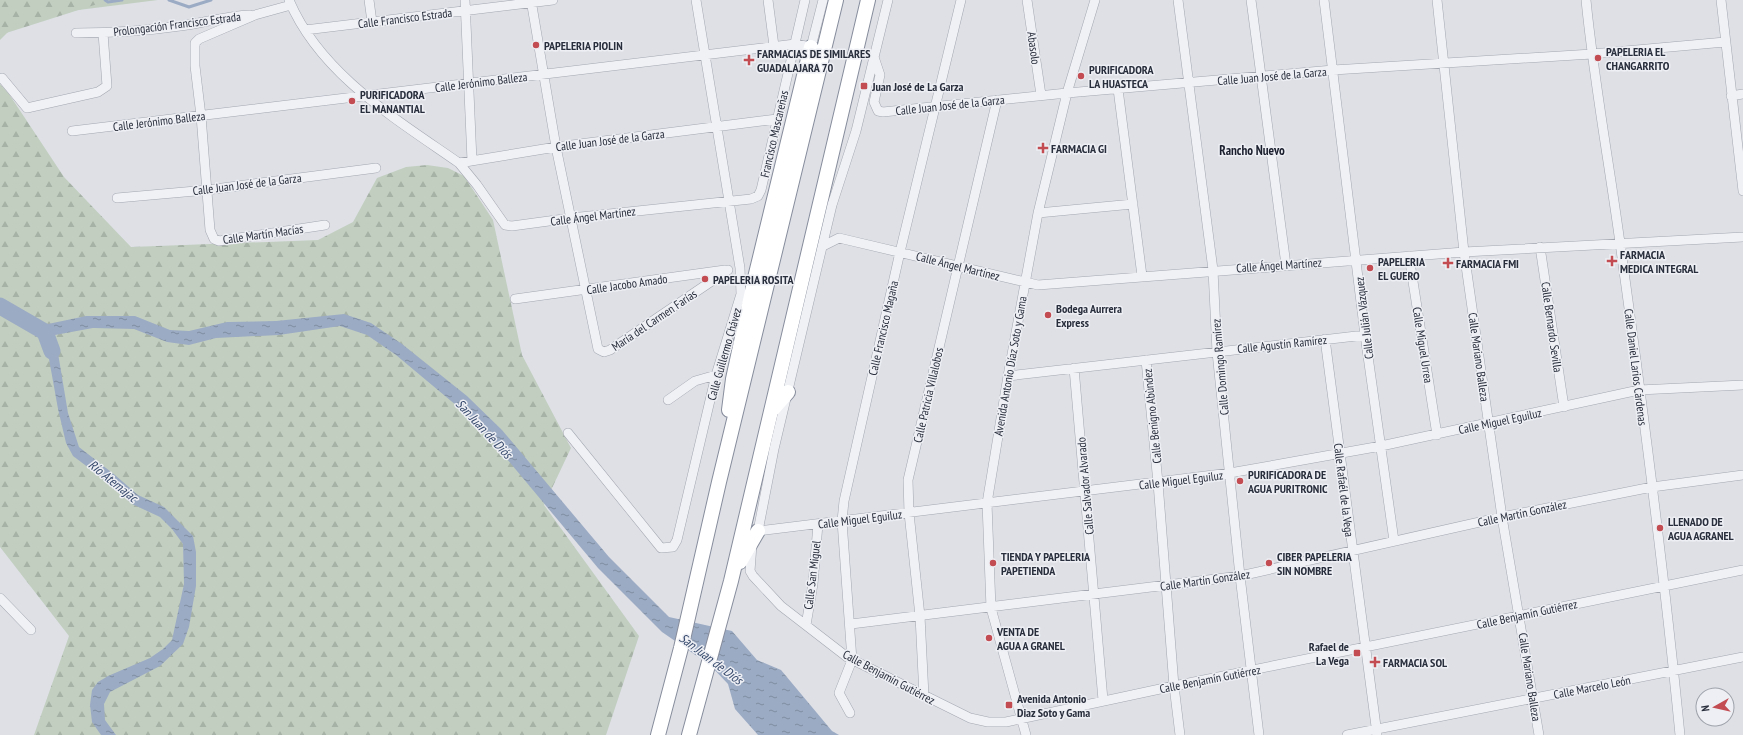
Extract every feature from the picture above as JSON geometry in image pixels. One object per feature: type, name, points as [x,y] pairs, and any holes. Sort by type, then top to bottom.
[{"type":"highway","points":[[658,735],[698,579],[719,482],[836,0]]},
{"type":"highway","points":[[690,735],[731,581],[868,0]]},
{"type":"highway","points":[[719,482],[733,379],[811,47]]},
{"type":"highway","points":[[774,449],[770,418],[788,392]]},
{"type":"highway","points":[[731,581],[755,536]]},
{"type":"street","points":[[369,0],[372,22]]},
{"type":"street","points":[[465,0],[472,161]]},
{"type":"street","name":"Calle Francisco Estrada","points":[[305,30],[466,11],[531,1],[553,0]]},
{"type":"street","name":"Calle Guillermo Chávez","points":[[568,433],[662,548],[673,547],[678,540],[716,375],[741,294],[740,268],[696,0]]},
{"type":"street","points":[[768,0],[774,46]]},
{"type":"street","name":"Francisco Mascareñas","points":[[758,196],[761,190],[805,0]]},
{"type":"street","points":[[811,47],[822,0]]},
{"type":"street","name":"Calle Benjamín Gutiérrez","points":[[888,0],[856,131],[832,205],[774,449],[755,536],[750,572],[752,576],[781,606],[852,660],[970,718],[988,722],[1006,722],[1021,720],[1103,700],[1743,570]]},
{"type":"street","name":"Calle Francisco Magaña","points":[[852,660],[851,624],[842,521],[844,501],[900,252],[961,0]]},
{"type":"street","name":"Abasolo","points":[[1027,0],[1041,96]]},
{"type":"street","name":"Avenida Antonio Díaz Soto y Gama","points":[[1026,735],[991,608],[987,503],[1008,376],[1038,213],[1067,93],[1095,0]]},
{"type":"street","name":"Calle Domingo Ramírez","points":[[1178,0],[1213,270],[1217,352],[1240,576],[1259,735]]},
{"type":"street","points":[[1251,0],[1286,265]]},
{"type":"street","name":"Calle Julián Vázquez","points":[[1324,0],[1366,335],[1394,542]]},
{"type":"street","name":"Calle Mariano Balleza","points":[[1437,0],[1464,252],[1502,517],[1520,615],[1539,735]]},
{"type":"street","name":"Calle Daniel Larios Cárdenas","points":[[1586,0],[1592,54],[1620,242],[1665,586],[1680,735]]},
{"type":"street","points":[[1721,0],[1743,191]]},
{"type":"street","points":[[531,1],[556,147],[586,289]]},
{"type":"street","points":[[290,2],[305,30],[343,76],[367,97],[459,163]]},
{"type":"street","name":"Calle Martín Macías","points":[[290,2],[199,39],[195,43],[195,66],[201,116],[210,230],[214,239],[219,241],[325,225]]},
{"type":"street","name":"Prolongación Francisco Estrada","points":[[76,33],[102,33],[181,26],[218,18],[255,15]]},
{"type":"street","points":[[2,78],[27,108],[98,92],[107,86],[102,33]]},
{"type":"street","name":"Calle Juan José de la Garza","points":[[874,57],[880,75],[874,102],[878,111],[1333,70],[1592,54],[1725,42]]},
{"type":"street","name":"Calle Jerónimo Balleza","points":[[72,132],[774,46],[794,44],[811,47]]},
{"type":"street","points":[[1118,89],[1142,276]]},
{"type":"street","points":[[1731,96],[1743,94]]},
{"type":"street","name":"Calle Patricia Villalobos","points":[[924,696],[920,616],[909,513],[908,480],[997,100]]},
{"type":"street","name":"Calle Juan José de la Garza","points":[[459,163],[556,147],[777,120]]},
{"type":"street","name":"Calle Ángel Martínez","points":[[459,163],[477,185],[505,225],[512,226],[729,201],[758,196]]},
{"type":"street","name":"Calle Juan José de la Garza","points":[[117,198],[207,190],[376,168]]},
{"type":"street","points":[[1038,213],[1133,204]]},
{"type":"street","name":"Calle Ángel Martínez","points":[[823,246],[839,238],[1038,285],[1357,259],[1620,242],[1743,237]]},
{"type":"street","name":"Calle Bernardo Sevilla","points":[[1540,247],[1564,407]]},
{"type":"street","name":"Calle Miguel Urrea","points":[[1409,256],[1437,435]]},
{"type":"street","name":"Calle Jacobo Amado","points":[[515,299],[740,268]]},
{"type":"street","name":"María del Carmen Farías","points":[[586,289],[598,349],[604,352],[610,350],[728,270]]},
{"type":"street","name":"Calle Agustín Ramírez","points":[[1008,376],[1366,335]]},
{"type":"street","name":"Calle Rafaél de la Vega","points":[[1325,339],[1339,454],[1377,732]]},
{"type":"street","name":"Calle Benigno Abùndez","points":[[1146,360],[1158,483],[1174,686],[1180,735]]},
{"type":"street","name":"Calle Salvador Alvarado","points":[[1074,368],[1103,700]]},
{"type":"street","points":[[668,400],[695,381],[716,375]]},
{"type":"street","name":"Calle Miguel Eguiluz","points":[[755,536],[818,524],[1230,473],[1437,435],[1639,390],[1743,385]]},
{"type":"street","name":"Calle Martín González","points":[[851,624],[991,608],[1240,576],[1502,517],[1652,487],[1743,475]]},
{"type":"street","name":"Calle San Miguel","points":[[806,625],[813,584],[818,524]]},
{"type":"street","points":[[0,598],[31,630]]},
{"type":"street","name":"Calle Marcelo León","points":[[1347,735],[1377,732],[1534,698],[1743,657]]},
{"type":"street","points":[[850,713],[839,693],[852,660]]},
{"type":"green space","points":[[0,0],[110,0],[0,35]]},
{"type":"green space","points":[[15,0],[158,0],[23,17],[0,40],[0,16]]},
{"type":"green space","points":[[0,84],[9,94],[64,177],[131,247],[318,240],[353,222],[377,178],[406,167],[427,165],[448,168],[464,176],[493,220],[522,355],[571,448],[544,505],[639,636],[606,735],[34,735],[69,636],[0,547]]},
{"type":"water","name":"San Juan de Diós","points":[[344,314],[371,323],[402,344],[467,396],[502,430],[609,557],[669,617],[732,631],[757,660],[781,670],[832,731],[839,735],[758,735],[735,709],[728,684],[710,665],[662,632],[598,568],[491,440],[463,411],[396,355],[367,335],[340,326],[279,335],[216,338],[189,345],[167,342],[134,329],[93,328],[55,335],[68,413],[79,447],[138,495],[164,507],[193,536],[196,552],[196,586],[189,627],[183,644],[160,666],[110,692],[104,704],[105,720],[116,735],[101,735],[92,722],[90,705],[92,690],[98,682],[108,676],[150,658],[163,649],[172,640],[184,584],[183,544],[172,529],[160,517],[132,504],[101,477],[73,456],[66,443],[49,359],[40,335],[48,324],[86,316],[135,316],[170,330],[189,331],[227,322],[276,321]]},
{"type":"waterway","points":[[105,0],[108,2],[122,0]]},
{"type":"waterway","points":[[169,0],[189,7],[211,0]]},
{"type":"waterway","name":"Río Atemajac","points":[[0,306],[45,332],[52,351]]},
{"type":"place","name":"PAPELERIA PIOLIN","points":[[536,45]]},
{"type":"place","name":"PAPELERIA EL CHANGARRITO","points":[[1598,58]]},
{"type":"place","name":"FARMACIAS DE SIMILARES GUADALAJARA 70","points":[[749,60]]},
{"type":"place","name":"PURIFICADORA LA HUASTECA","points":[[1081,76]]},
{"type":"place","name":"Juan José de La Garza","points":[[864,86]]},
{"type":"place","name":"PURIFICADORA EL MANANTIAL","points":[[352,101]]},
{"type":"place","name":"FARMACIA GI","points":[[1043,148]]},
{"type":"place","name":"FARMACIA MEDICA INTEGRAL","points":[[1612,261]]},
{"type":"place","name":"FARMACIA FMI","points":[[1448,263]]},
{"type":"place","name":"PAPELERIA EL GUERO","points":[[1370,268]]},
{"type":"place","name":"PAPELERIA ROSITA","points":[[705,279]]},
{"type":"place","name":"Bodega Aurrera Express","points":[[1048,315]]},
{"type":"place","name":"PURIFICADORA DE AGUA PURITRONIC","points":[[1240,481]]},
{"type":"place","name":"LLENADO DE AGUA AGRANEL","points":[[1660,528]]},
{"type":"place","name":"TIENDA Y PAPELERIA PAPETIENDA","points":[[993,563]]},
{"type":"place","name":"CIBER PAPELERIA SIN NOMBRE","points":[[1269,563]]},
{"type":"place","name":"VENTA DE AGUA A GRANEL","points":[[989,638]]},
{"type":"place","name":"Rafael de La Vega","points":[[1357,653]]},
{"type":"place","name":"FARMACIA SOL","points":[[1375,662]]},
{"type":"place","name":"Avenida Antonio Diaz Soto y Gama","points":[[1009,705]]},
{"type":"district","name":"Rancho Nuevo","points":[[1252,150]]}]
